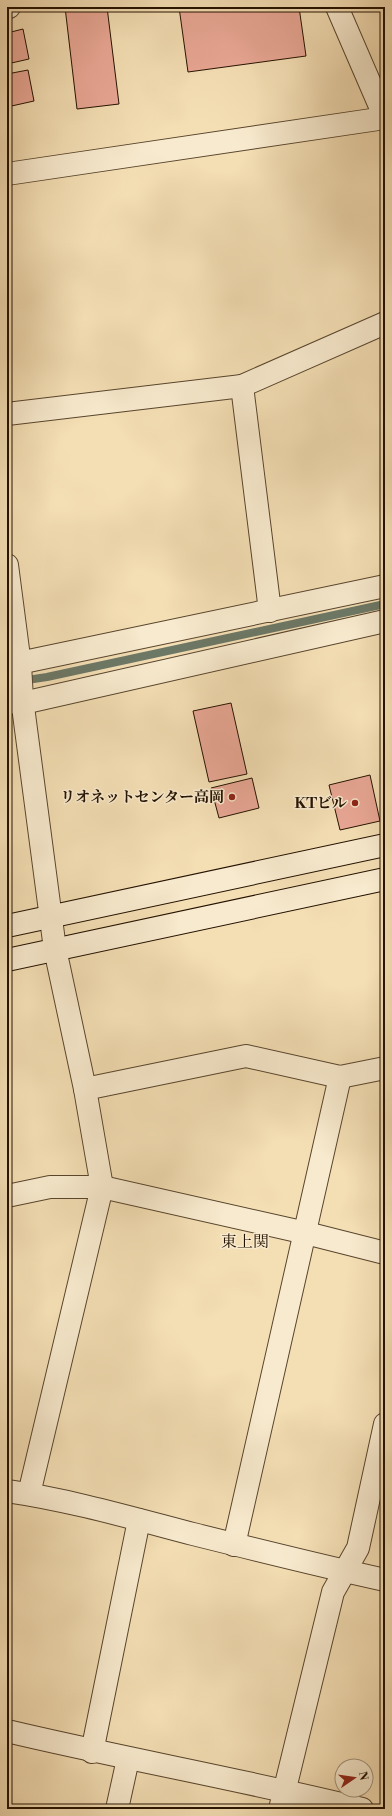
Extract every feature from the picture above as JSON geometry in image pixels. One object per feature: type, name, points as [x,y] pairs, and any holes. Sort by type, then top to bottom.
[{"type":"street","points":[[7,174],[385,118],[336,7]]},
{"type":"street","points":[[7,414],[242,386],[385,323]]},
{"type":"street","points":[[242,386],[270,611]]},
{"type":"street","points":[[7,566],[20,664],[17,701],[55,949],[85,1090],[102,1187],[29,1494]]},
{"type":"street","points":[[20,664],[385,586]]},
{"type":"street","points":[[17,701],[385,621]]},
{"type":"street","points":[[7,926],[385,845]]},
{"type":"street","points":[[7,960],[385,879]]},
{"type":"street","points":[[85,1090],[246,1056],[340,1077],[385,1068]]},
{"type":"street","points":[[234,1544],[306,1233],[340,1077]]},
{"type":"street","points":[[7,1196],[50,1187],[102,1187],[306,1233],[385,1253]]},
{"type":"street","points":[[282,1799],[332,1592],[358,1548],[385,1424]]},
{"type":"street","points":[[7,1491],[29,1494],[385,1580]]},
{"type":"street","points":[[92,1752],[139,1520]]},
{"type":"street","points":[[7,1731],[92,1752],[128,1759],[282,1799],[362,1809]]},
{"type":"street","points":[[117,1809],[128,1759]]},
{"type":"building","points":[[65,7],[107,7],[119,104],[77,109]]},
{"type":"building","points":[[179,7],[299,7],[306,56],[188,72]]},
{"type":"building","points":[[23,29],[29,59],[7,64],[7,33]]},
{"type":"building","points":[[28,70],[34,101],[7,107],[7,74]]},
{"type":"building","points":[[231,703],[247,774],[209,782],[193,711]]},
{"type":"building","name":"KTビル","points":[[370,775],[380,821],[340,830],[329,785]]},
{"type":"building","points":[[252,778],[259,808],[219,818],[211,788]]},
{"type":"waterway","points":[[7,683],[47,677],[385,604]]},
{"type":"place","name":"リオネットセンター高岡","points":[[232,797]]},
{"type":"place","name":"KTビル","points":[[355,803]]},
{"type":"district","name":"東上関","points":[[245,1241]]}]
